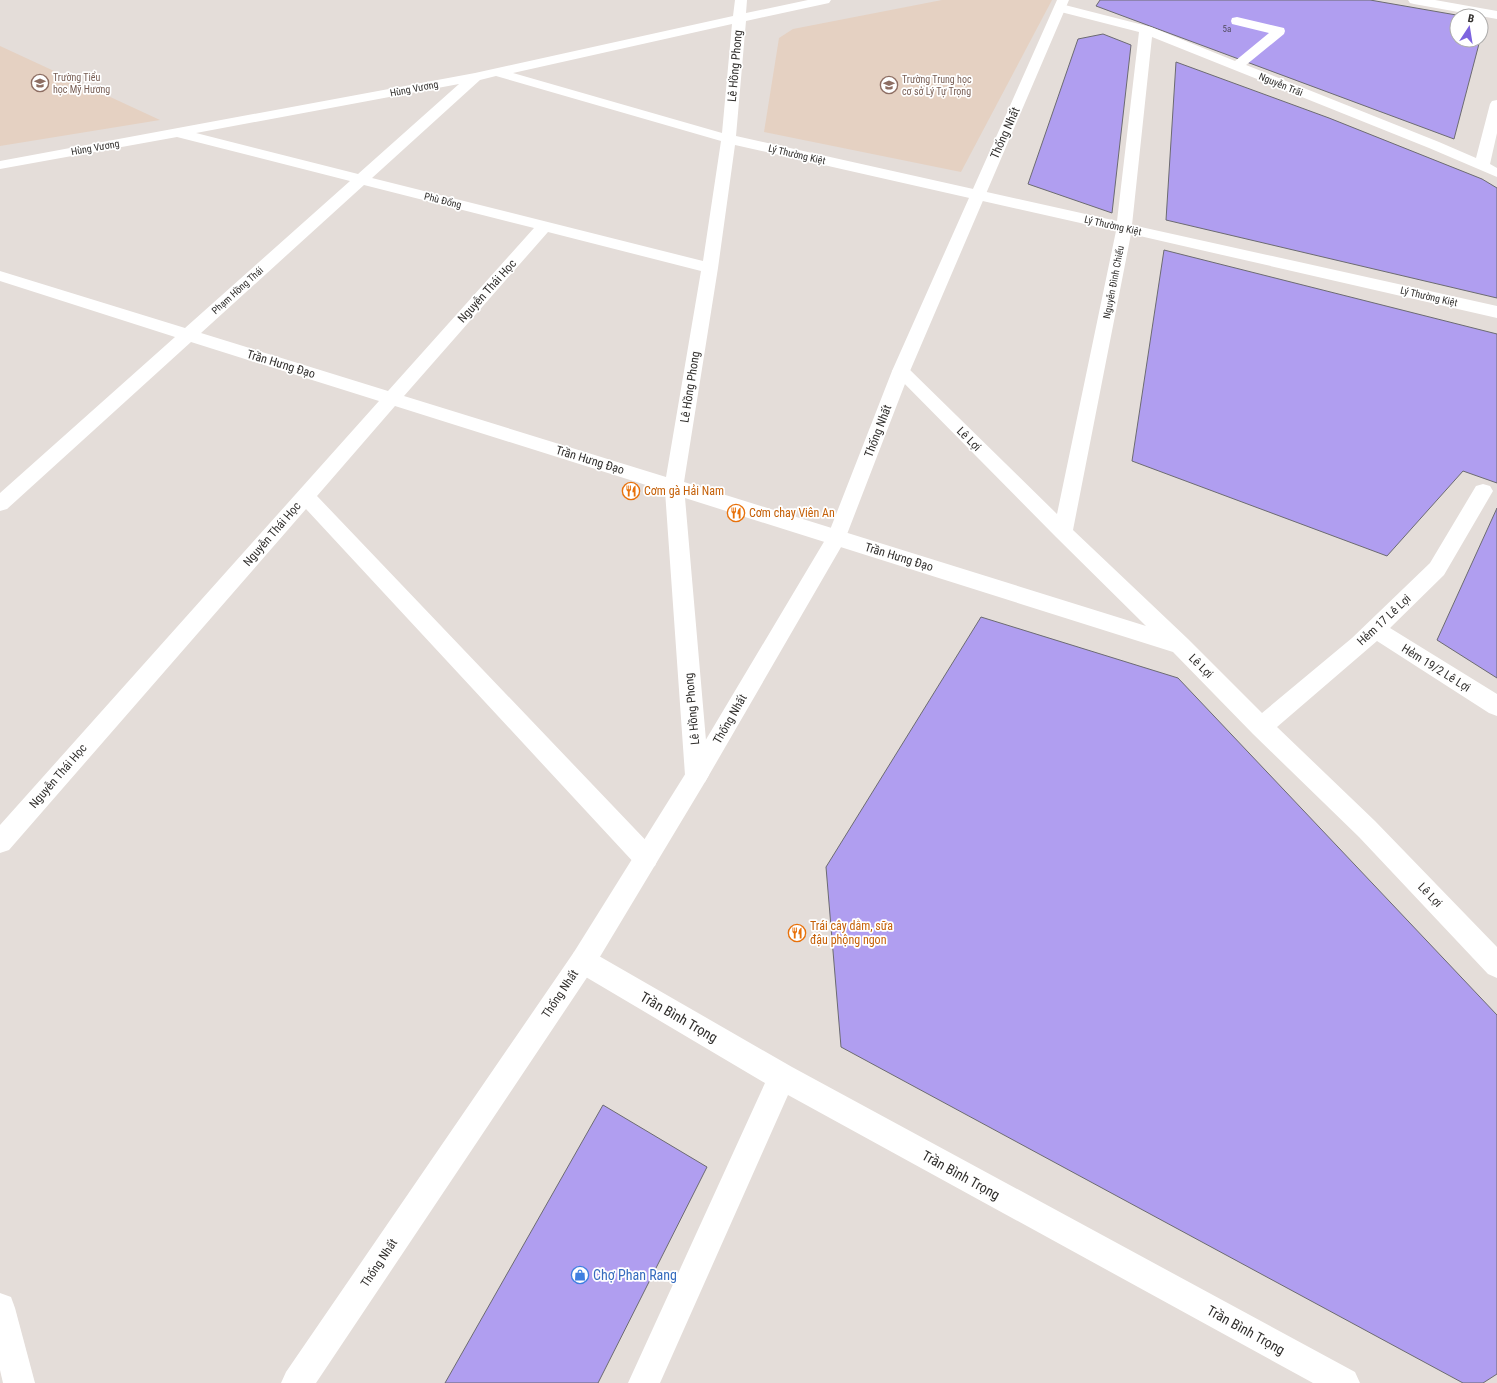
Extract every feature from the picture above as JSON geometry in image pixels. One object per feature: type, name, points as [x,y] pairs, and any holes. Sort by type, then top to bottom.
[{"type":"street","name":"Lê Hồng Phong","points":[[697,775],[674,486],[710,268],[729,139],[741,0]]},
{"type":"street","name":"Hùng Vương","points":[[0,165],[475,77],[825,0]]},
{"type":"street","points":[[1414,0],[1497,16]]},
{"type":"street","name":"Nguyễn Trãi","points":[[1062,4],[1146,30],[1482,166],[1497,174]]},
{"type":"street","name":"Thống Nhất","points":[[297,1383],[583,961],[697,775],[837,538],[901,371],[1062,4]]},
{"type":"street","points":[[1237,21],[1279,31],[1237,66]]},
{"type":"street","name":"Nguyễn Đình Chiểu","points":[[1063,532],[1124,228],[1146,30]]},
{"type":"street","name":"Lý Thường Kiệt","points":[[496,72],[729,139],[1497,312]]},
{"type":"street","name":"Phạm Hồng Thái","points":[[0,504],[475,77]]},
{"type":"street","points":[[1482,166],[1497,104]]},
{"type":"street","name":"Phù Đổng","points":[[176,132],[710,268]]},
{"type":"street","name":"Nguyễn Thái Học","points":[[0,842],[544,226]]},
{"type":"street","name":"Trần Hưng Đạo","points":[[0,276],[1180,645]]},
{"type":"street","name":"Lê Lợi","points":[[901,371],[1063,532],[1180,645],[1261,727],[1367,829],[1497,964]]},
{"type":"street","name":"Hẻm 17 Lê Lợi","points":[[1261,727],[1375,629],[1437,569],[1483,491]]},
{"type":"street","points":[[306,496],[646,858]]},
{"type":"street","name":"Hẻm 19/2 Lê Lợi","points":[[1375,629],[1497,706]]},
{"type":"street","name":"Trần Bình Trọng","points":[[583,961],[782,1077],[1344,1383]]},
{"type":"street","points":[[644,1383],[782,1077]]},
{"type":"street","points":[[0,1308],[19,1383]]},
{"type":"shaded area","name":"Trường Trung học cơ sở Lý Tự Trọng","points":[[942,0],[1052,0],[961,172],[764,132],[779,38],[793,29]]},
{"type":"shaded area","name":"Trường Tiểu học Mỹ Hương","points":[[0,46],[160,120],[0,146]]},
{"type":"building","points":[[1100,0],[1370,0],[1449,14],[1449,48],[1478,48],[1454,139],[1096,6]]},
{"type":"building","points":[[1103,34],[1131,45],[1112,213],[1028,184],[1078,39]]},
{"type":"building","points":[[1176,62],[1329,118],[1482,179],[1497,188],[1497,298],[1166,220]]},
{"type":"building","points":[[1164,250],[1497,334],[1497,483],[1463,471],[1387,556],[1132,461]]},
{"type":"building","points":[[1497,508],[1497,678],[1437,640]]},
{"type":"building","points":[[981,617],[1178,678],[1497,1015],[1497,1374],[1483,1383],[1463,1383],[841,1047],[826,867]]},
{"type":"building","name":"Chợ Phan Rang","points":[[603,1105],[707,1167],[598,1383],[445,1383]]},
{"type":"place","name":"Trường Tiểu học Mỹ Hương","points":[[40,83]]},
{"type":"place","name":"Trường Trung học cơ sở Lý Tự Trọng","points":[[889,85]]},
{"type":"place","name":"Cơm gà Hải Nam","points":[[631,491]]},
{"type":"place","name":"Cơm chay Viên An","points":[[736,513]]},
{"type":"place","name":"Trái cây dằm, sữa đậu phộng ngon","points":[[797,933]]},
{"type":"place","name":"Chợ Phan Rang","points":[[580,1275]]}]
